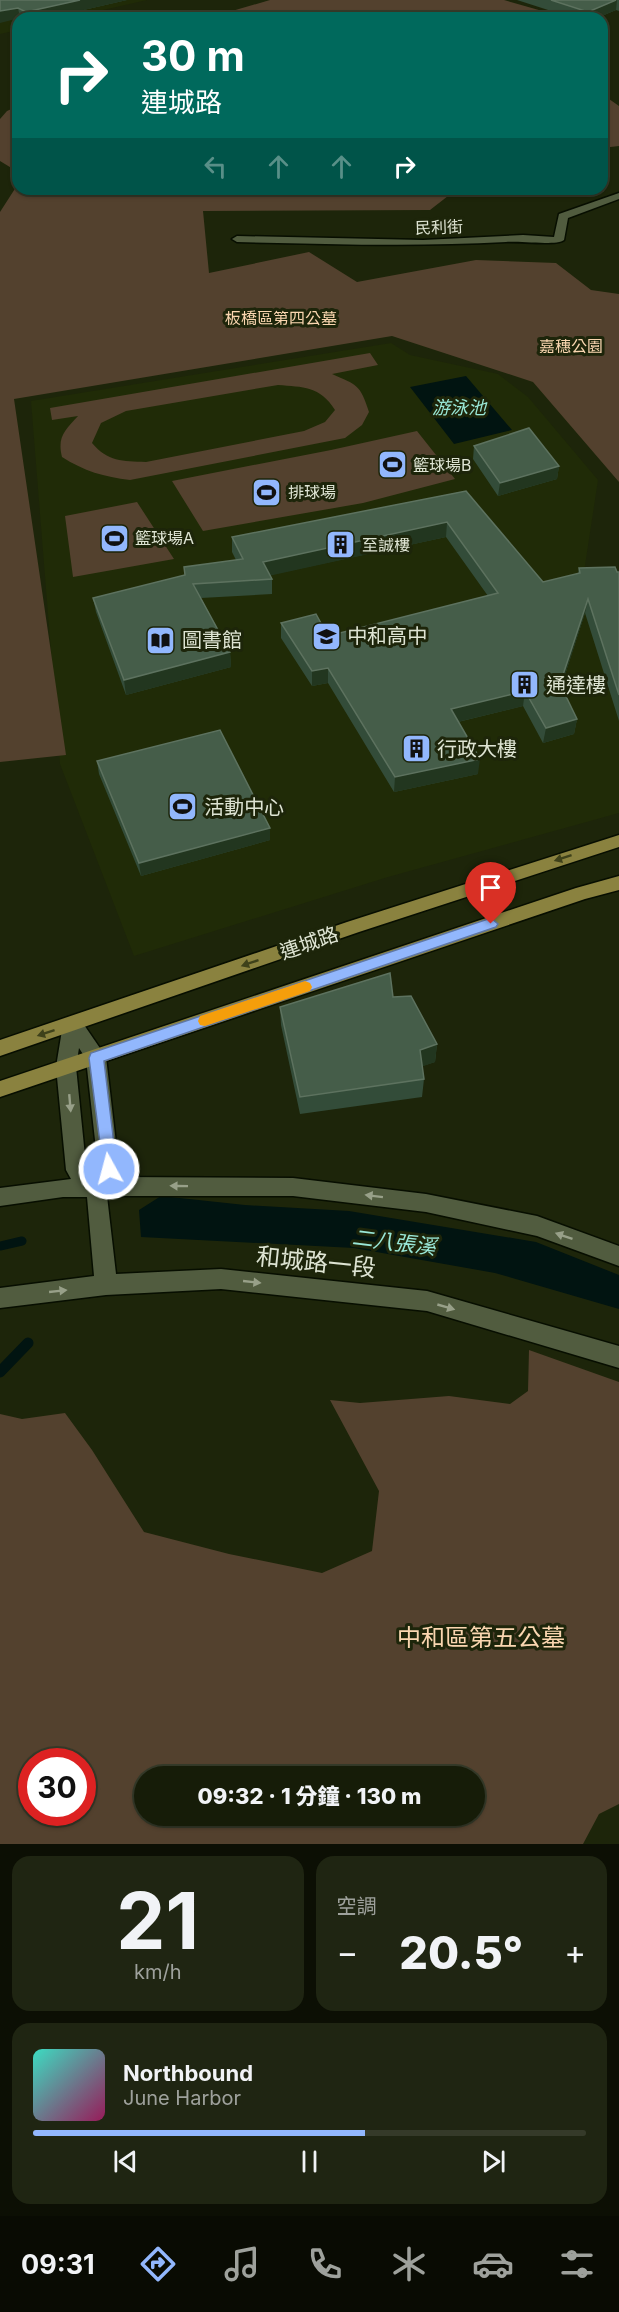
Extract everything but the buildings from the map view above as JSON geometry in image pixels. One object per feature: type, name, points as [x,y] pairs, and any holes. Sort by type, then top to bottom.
[{"type":"main road","name":"連城路","points":[[0,1047],[619,841]]},
{"type":"main road","name":"連城路","points":[[0,1089],[582,893],[619,883]]},
{"type":"street","name":"民利街","points":[[237,239],[423,243],[523,238],[559,240],[563,216],[619,196]]},
{"type":"street","points":[[73,1024],[96,1058],[109,1169],[96,1187],[106,1286]]},
{"type":"street","points":[[73,1024],[66,1067],[76,1170],[96,1187]]},
{"type":"street","points":[[0,1197],[63,1188],[293,1187],[426,1203],[537,1226],[619,1256]]},
{"type":"street","name":"和城路一段","points":[[0,1298],[106,1286],[221,1279],[427,1301],[619,1357]]},
{"type":"shaded area","points":[[0,0],[147,0],[94,12],[12,12],[12,31],[0,34]]},
{"type":"shaded area","name":"中和高中","points":[[391,343],[410,355],[498,374],[528,397],[598,480],[584,572],[619,699],[619,813],[388,877],[134,956],[60,764],[31,401]]},
{"type":"green space","points":[[270,0],[504,0],[546,12],[229,12]]},
{"type":"green space","points":[[608,98],[619,106],[619,146],[608,147]]},
{"type":"green space","points":[[12,109],[12,168],[0,161],[0,119]]},
{"type":"green space","points":[[12,193],[449,195],[430,210],[203,211],[209,273],[309,252],[357,282],[476,260],[556,263],[591,290],[619,294],[619,482],[533,382],[392,336],[14,399],[66,755],[0,762],[0,212]]},
{"type":"green space","points":[[370,353],[378,365],[332,374],[347,381],[360,391],[369,412],[362,425],[345,438],[130,480],[94,473],[62,457],[61,439],[78,416],[52,420],[50,408]],"holes":[[[278,385],[303,387],[317,392],[335,410],[325,422],[304,431],[146,462],[123,461],[110,457],[92,443],[101,423],[126,411]]]},
{"type":"green space","name":"排球場","points":[[417,431],[455,479],[363,503],[203,531],[172,481],[331,450]]},
{"type":"green space","name":"籃球場A","points":[[137,502],[174,559],[73,577],[65,516]]},
{"type":"green space","name":"中和區第五公墓","points":[[529,1350],[619,1382],[619,1804],[599,1814],[583,1844],[0,1844],[0,1414],[22,1419],[65,1413],[92,1450],[144,1532],[229,1554],[322,1573],[372,1551],[379,1491],[330,1400],[360,1403],[449,1396],[510,1404],[528,1391]]},
{"type":"water","name":"游泳池","points":[[466,376],[512,430],[454,444],[410,387]]},
{"type":"water","name":"二八張溪","points":[[161,1196],[245,1205],[349,1211],[536,1242],[619,1275],[619,1309],[495,1273],[354,1248],[141,1237],[139,1210]]},
{"type":"waterway","points":[[0,1246],[22,1241]]},
{"type":"waterway","points":[[0,1372],[28,1343]]},
{"type":"slow traffic","points":[[205,1021],[305,987]]},
{"type":"place","name":"籃球場B","points":[[392,465]]},
{"type":"place","name":"排球場","points":[[267,492]]},
{"type":"place","name":"籃球場A","points":[[114,538]]},
{"type":"place","name":"至誠樓","points":[[341,545]]},
{"type":"place","name":"中和高中","points":[[326,636]]},
{"type":"place","name":"圖書館","points":[[161,640]]},
{"type":"place","name":"通達樓","points":[[525,685]]},
{"type":"place","name":"行政大樓","points":[[416,749]]},
{"type":"place","name":"活動中心","points":[[183,807]]},
{"type":"route","points":[[109,1169],[96,1058],[491,924]]},
{"type":"park label","name":"板橋區第四公墓","points":[[281,318]]},
{"type":"park label","name":"嘉穗公園","points":[[571,346]]}]
